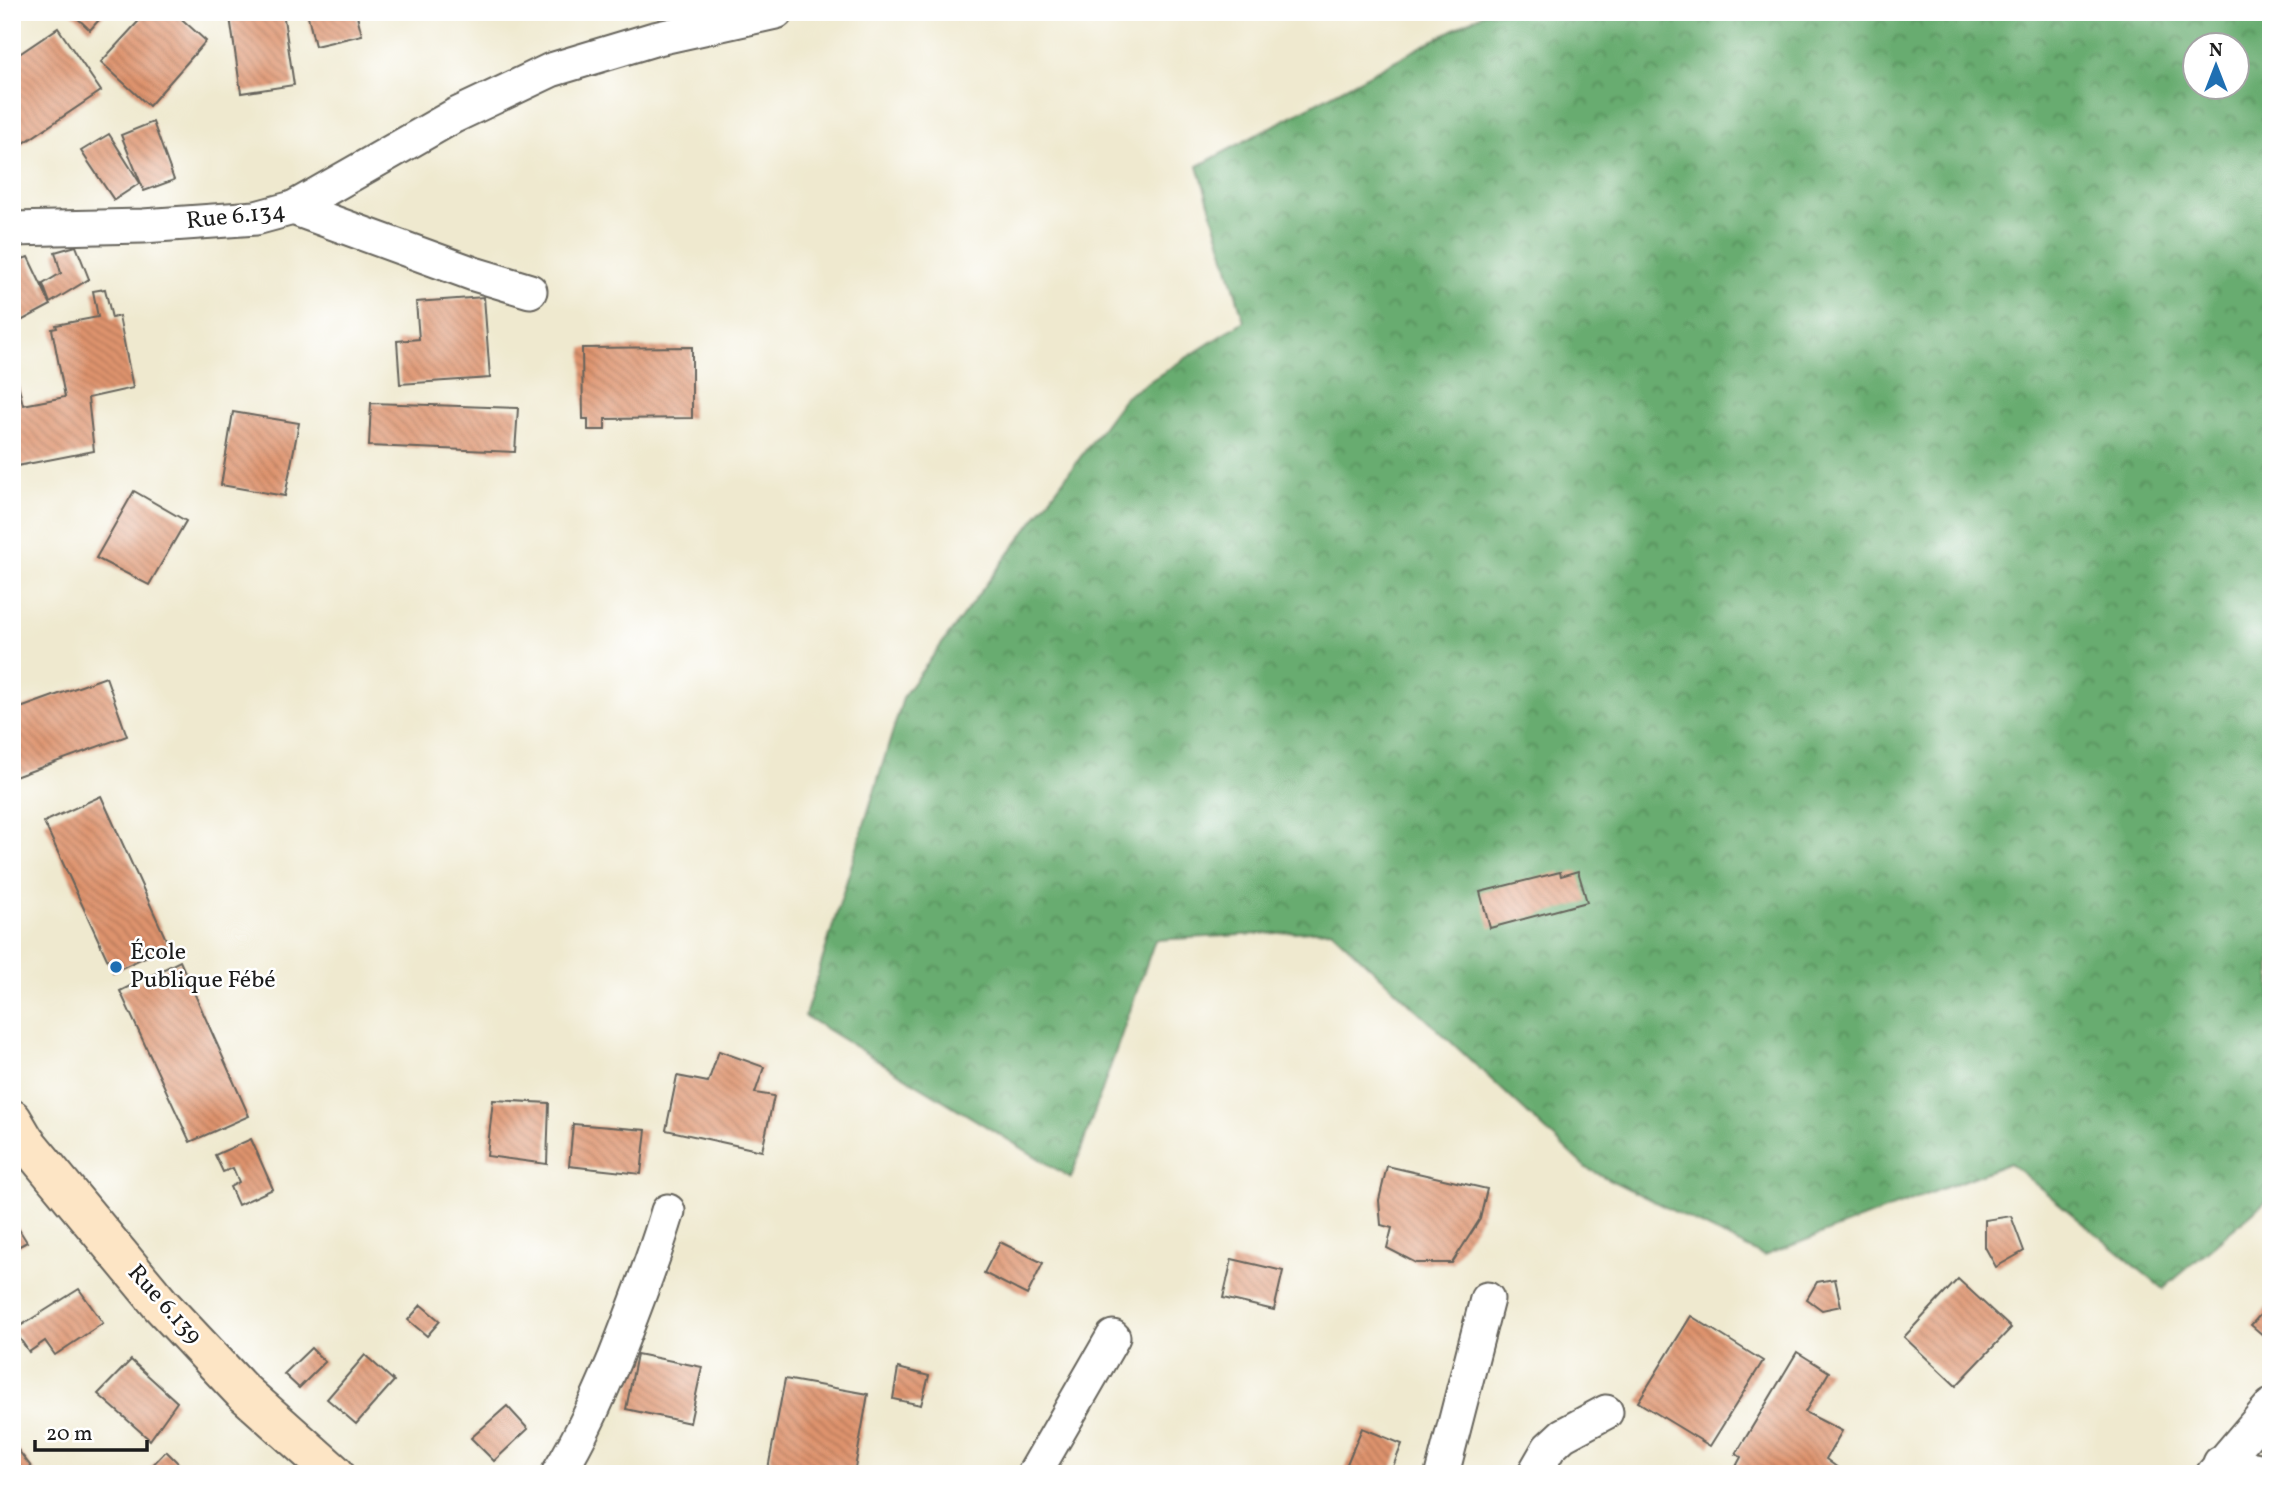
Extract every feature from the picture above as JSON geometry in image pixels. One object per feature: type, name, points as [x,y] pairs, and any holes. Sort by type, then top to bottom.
[{"type":"street","points":[[293,208],[454,116],[551,71],[654,39],[776,12]]},
{"type":"street","name":"Rue 6.134","points":[[12,229],[143,226],[256,218],[293,208],[474,274],[530,291]]},
{"type":"street","name":"Rue 6.139","points":[[12,1119],[25,1141],[161,1305],[242,1390],[335,1474]]},
{"type":"street","points":[[558,1474],[595,1405],[649,1275],[668,1211]]},
{"type":"street","points":[[1442,1474],[1487,1299]]},
{"type":"street","points":[[1034,1474],[1113,1337]]},
{"type":"street","points":[[2217,1468],[2271,1406]]},
{"type":"street","points":[[1534,1474],[1549,1448],[1563,1435],[1606,1412]]},
{"type":"street","points":[[2217,1468],[2271,1472]]},
{"type":"green space","points":[[1486,12],[2271,12],[2271,1197],[2163,1289],[2010,1163],[1764,1256],[1586,1168],[1331,930],[1155,940],[1071,1178],[805,1016],[904,695],[1125,397],[1244,321],[1198,166]]},
{"type":"building","points":[[71,12],[106,12],[90,30]]},
{"type":"building","points":[[147,12],[174,12],[206,41],[149,106],[101,62]]},
{"type":"building","points":[[259,12],[283,12],[294,85],[241,93],[230,17]]},
{"type":"building","points":[[307,12],[356,12],[362,35],[315,46]]},
{"type":"building","points":[[58,28],[101,91],[12,151],[12,59]]},
{"type":"building","points":[[153,122],[174,180],[144,191],[121,135]]},
{"type":"building","points":[[109,134],[140,183],[114,200],[81,151]]},
{"type":"building","points":[[76,246],[89,279],[50,303],[43,284],[61,273],[55,252]]},
{"type":"building","points":[[28,257],[51,305],[12,328],[12,263]]},
{"type":"building","points":[[105,289],[112,318],[119,316],[133,388],[88,398],[94,451],[12,467],[12,357],[23,405],[65,397],[52,329],[57,328],[56,325],[98,317],[93,291]]},
{"type":"building","points":[[484,297],[490,378],[400,384],[397,341],[419,339],[416,302]]},
{"type":"building","points":[[692,347],[692,418],[605,419],[605,430],[588,430],[588,419],[583,419],[582,348]]},
{"type":"building","points":[[371,403],[518,408],[515,452],[369,446]]},
{"type":"building","points":[[233,412],[299,423],[285,496],[221,485]]},
{"type":"building","points":[[134,491],[186,521],[149,585],[96,558]]},
{"type":"building","points":[[106,677],[127,736],[12,778],[12,711]]},
{"type":"building","points":[[101,796],[169,946],[113,972],[44,822]]},
{"type":"building","points":[[1578,871],[1587,902],[1490,928],[1480,892],[1560,872],[1561,876]]},
{"type":"building","points":[[180,961],[249,1116],[190,1142],[120,991]]},
{"type":"building","points":[[719,1051],[764,1067],[755,1093],[774,1096],[762,1151],[666,1130],[677,1076],[708,1082]]},
{"type":"building","points":[[493,1100],[549,1103],[547,1164],[487,1156]]},
{"type":"building","points":[[573,1124],[646,1130],[641,1174],[569,1166]]},
{"type":"building","points":[[251,1139],[273,1189],[238,1205],[230,1187],[239,1182],[233,1168],[223,1172],[215,1155]]},
{"type":"building","points":[[1387,1166],[1487,1189],[1480,1219],[1452,1263],[1416,1263],[1387,1248],[1392,1228],[1381,1225],[1379,1200]]},
{"type":"building","points":[[2011,1216],[2024,1251],[1996,1267],[1985,1247],[1985,1220]]},
{"type":"building","points":[[15,1223],[27,1242],[12,1250],[12,1224]]},
{"type":"building","points":[[1000,1242],[1043,1263],[1027,1295],[984,1273]]},
{"type":"building","points":[[1232,1259],[1283,1271],[1274,1310],[1223,1298]]},
{"type":"building","points":[[1835,1279],[1841,1306],[1822,1310],[1807,1299],[1817,1282]]},
{"type":"building","points":[[1958,1279],[2011,1328],[1956,1386],[1904,1337]]},
{"type":"building","points":[[79,1289],[103,1323],[55,1355],[45,1341],[29,1352],[14,1330]]},
{"type":"building","points":[[2271,1303],[2271,1342],[2251,1325]]},
{"type":"building","points":[[421,1305],[440,1321],[427,1336],[408,1320]]},
{"type":"building","points":[[1691,1316],[1763,1361],[1710,1446],[1638,1402]]},
{"type":"building","points":[[311,1348],[325,1362],[299,1388],[284,1374]]},
{"type":"building","points":[[1797,1352],[1829,1372],[1805,1412],[1842,1431],[1826,1459],[1846,1474],[1732,1474],[1741,1457],[1736,1454]]},
{"type":"building","points":[[637,1354],[702,1367],[690,1423],[626,1409]]},
{"type":"building","points":[[365,1355],[394,1381],[356,1424],[327,1399]]},
{"type":"building","points":[[131,1360],[177,1402],[150,1440],[98,1394]]},
{"type":"building","points":[[898,1368],[929,1376],[921,1405],[893,1399]]},
{"type":"building","points":[[785,1379],[868,1394],[854,1474],[767,1474]]},
{"type":"building","points":[[507,1406],[528,1429],[494,1461],[471,1438]]},
{"type":"building","points":[[1362,1428],[1402,1444],[1390,1474],[1352,1474],[1344,1471]]},
{"type":"building","points":[[12,1442],[35,1472],[33,1474],[12,1474]]},
{"type":"building","points":[[166,1451],[189,1474],[144,1474]]},
{"type":"place","name":"École Publique Fébé","points":[[116,967]]}]
